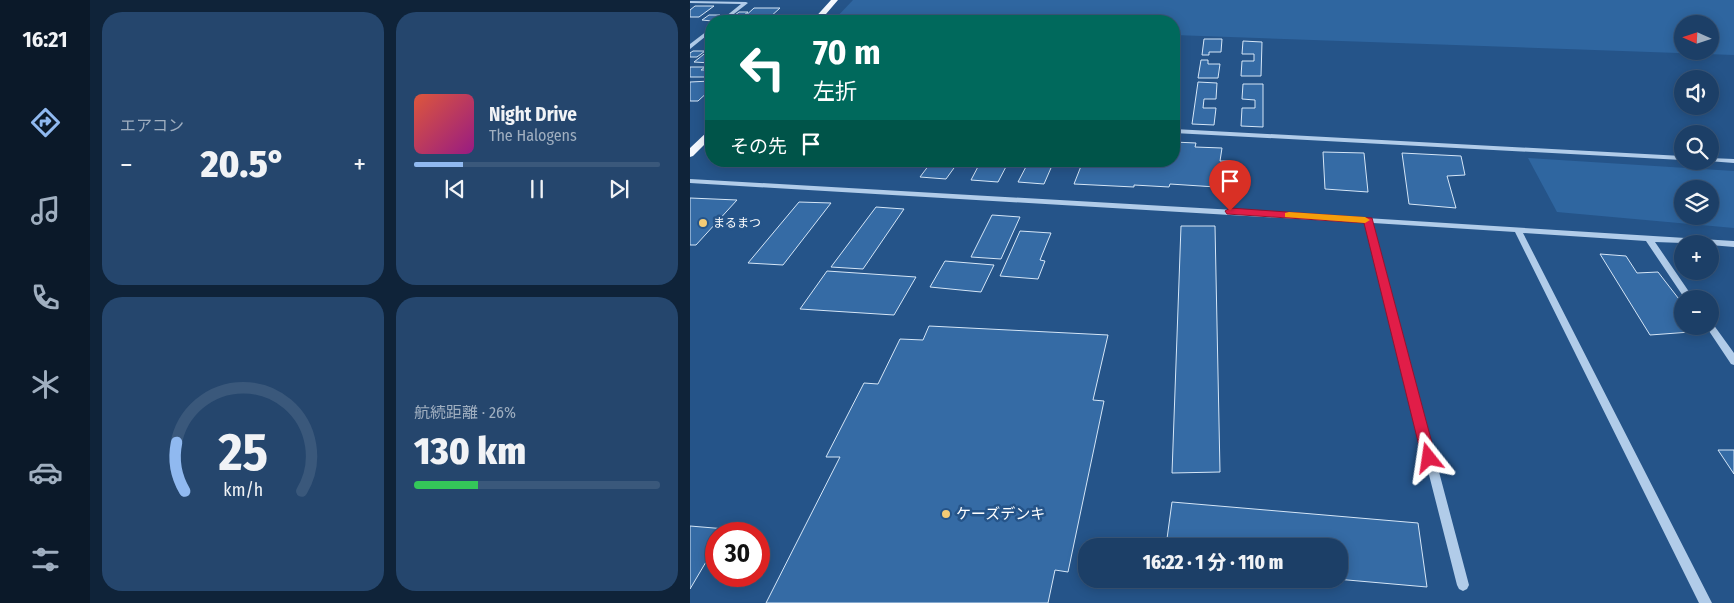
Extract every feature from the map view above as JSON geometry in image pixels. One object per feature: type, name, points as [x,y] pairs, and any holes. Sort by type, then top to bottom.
[{"type":"main road","points":[[821,15],[835,0]]},
{"type":"main road","points":[[690,154],[705,139]]},
{"type":"street","points":[[690,2],[747,1]]},
{"type":"street","points":[[730,15],[747,1]]},
{"type":"street","points":[[690,47],[705,35]]},
{"type":"street","points":[[1180,131],[1674,158]]},
{"type":"street","points":[[1719,160],[1734,161]]},
{"type":"street","points":[[690,181],[1368,220],[1734,244]]},
{"type":"street","points":[[1368,220],[1463,585]]},
{"type":"street","points":[[1517,229],[1706,603]]},
{"type":"street","points":[[1648,238],[1684,290]]},
{"type":"street","points":[[1716,335],[1734,361]]},
{"type":"shaded area","points":[[853,0],[1734,0],[1734,55],[1719,54],[1719,15],[1674,15],[1674,53],[1180,35],[1180,15],[839,15]]},
{"type":"shaded area","points":[[1528,158],[1674,167],[1674,170],[1734,171],[1734,228],[1701,225],[1719,225],[1719,180],[1674,180],[1674,223],[1557,212]]},
{"type":"building","points":[[695,6],[714,6],[699,17],[690,17],[690,10]]},
{"type":"building","points":[[754,8],[780,8],[772,15],[746,15]]},
{"type":"building","points":[[739,12],[748,12],[744,15],[735,15]]},
{"type":"building","points":[[1204,39],[1222,39],[1221,52],[1209,52],[1209,55],[1202,55]]},
{"type":"building","points":[[1243,41],[1262,42],[1261,76],[1241,76],[1242,61],[1254,61],[1254,54],[1242,54]]},
{"type":"building","points":[[693,51],[705,51],[697,57],[690,57],[690,53]]},
{"type":"building","points":[[705,53],[705,63],[694,62]]},
{"type":"building","points":[[1201,60],[1208,60],[1208,64],[1220,64],[1218,78],[1198,78]]},
{"type":"building","points":[[690,67],[705,67],[701,70],[705,70],[705,77],[690,77]]},
{"type":"building","points":[[705,81],[705,95],[698,101],[690,101],[690,82]]},
{"type":"building","points":[[1198,82],[1217,83],[1216,99],[1204,99],[1203,108],[1216,108],[1214,125],[1192,124]]},
{"type":"building","points":[[1243,84],[1263,84],[1263,127],[1241,126],[1242,108],[1255,108],[1255,100],[1242,99]]},
{"type":"building","points":[[1180,142],[1196,143],[1195,147],[1222,148],[1220,161],[1230,161],[1228,181],[1217,181],[1216,187],[1170,184],[1169,187],[1134,185],[1134,187],[1074,184],[1081,167],[1180,167]]},
{"type":"building","points":[[1323,152],[1364,153],[1368,192],[1325,189]]},
{"type":"building","points":[[1402,153],[1461,156],[1465,175],[1447,176],[1456,208],[1409,204]]},
{"type":"building","points":[[928,167],[955,167],[946,179],[920,177]]},
{"type":"building","points":[[978,167],[1006,167],[998,182],[971,180]]},
{"type":"building","points":[[1026,167],[1051,167],[1044,184],[1018,182]]},
{"type":"building","name":"まるまつ","points":[[690,198],[737,200],[696,245],[690,245]]},
{"type":"building","points":[[799,202],[831,203],[783,265],[748,263]]},
{"type":"building","points":[[876,207],[904,209],[863,269],[831,267]]},
{"type":"building","points":[[992,215],[1020,217],[1001,259],[971,257]]},
{"type":"building","points":[[1181,226],[1215,226],[1220,472],[1172,473]]},
{"type":"building","points":[[1020,231],[1051,233],[1040,260],[1045,261],[1038,279],[1000,276]]},
{"type":"building","points":[[1600,254],[1626,256],[1637,273],[1658,272],[1674,293],[1674,333],[1650,335]]},
{"type":"building","points":[[945,261],[994,265],[981,292],[930,287]]},
{"type":"building","points":[[827,271],[916,277],[894,315],[800,309]]},
{"type":"building","name":"ケーズデンキ","points":[[929,326],[1108,335],[1093,400],[1104,401],[1068,572],[1055,570],[1048,603],[766,603],[840,457],[826,457],[864,383],[878,384],[900,339],[923,340]]},
{"type":"building","points":[[1718,450],[1734,450],[1734,474]]},
{"type":"building","points":[[1172,502],[1418,523],[1427,587],[1348,580],[1348,538],[1167,538]]},
{"type":"building","points":[[690,526],[705,527],[705,564],[690,589]]},
{"type":"slow traffic","points":[[1289,215],[1365,220]]},
{"type":"place","name":"まるまつ","points":[[703,223]]},
{"type":"place","name":"ケーズデンキ","points":[[946,514]]},
{"type":"route","points":[[1230,211],[1368,220],[1429,458]]}]
